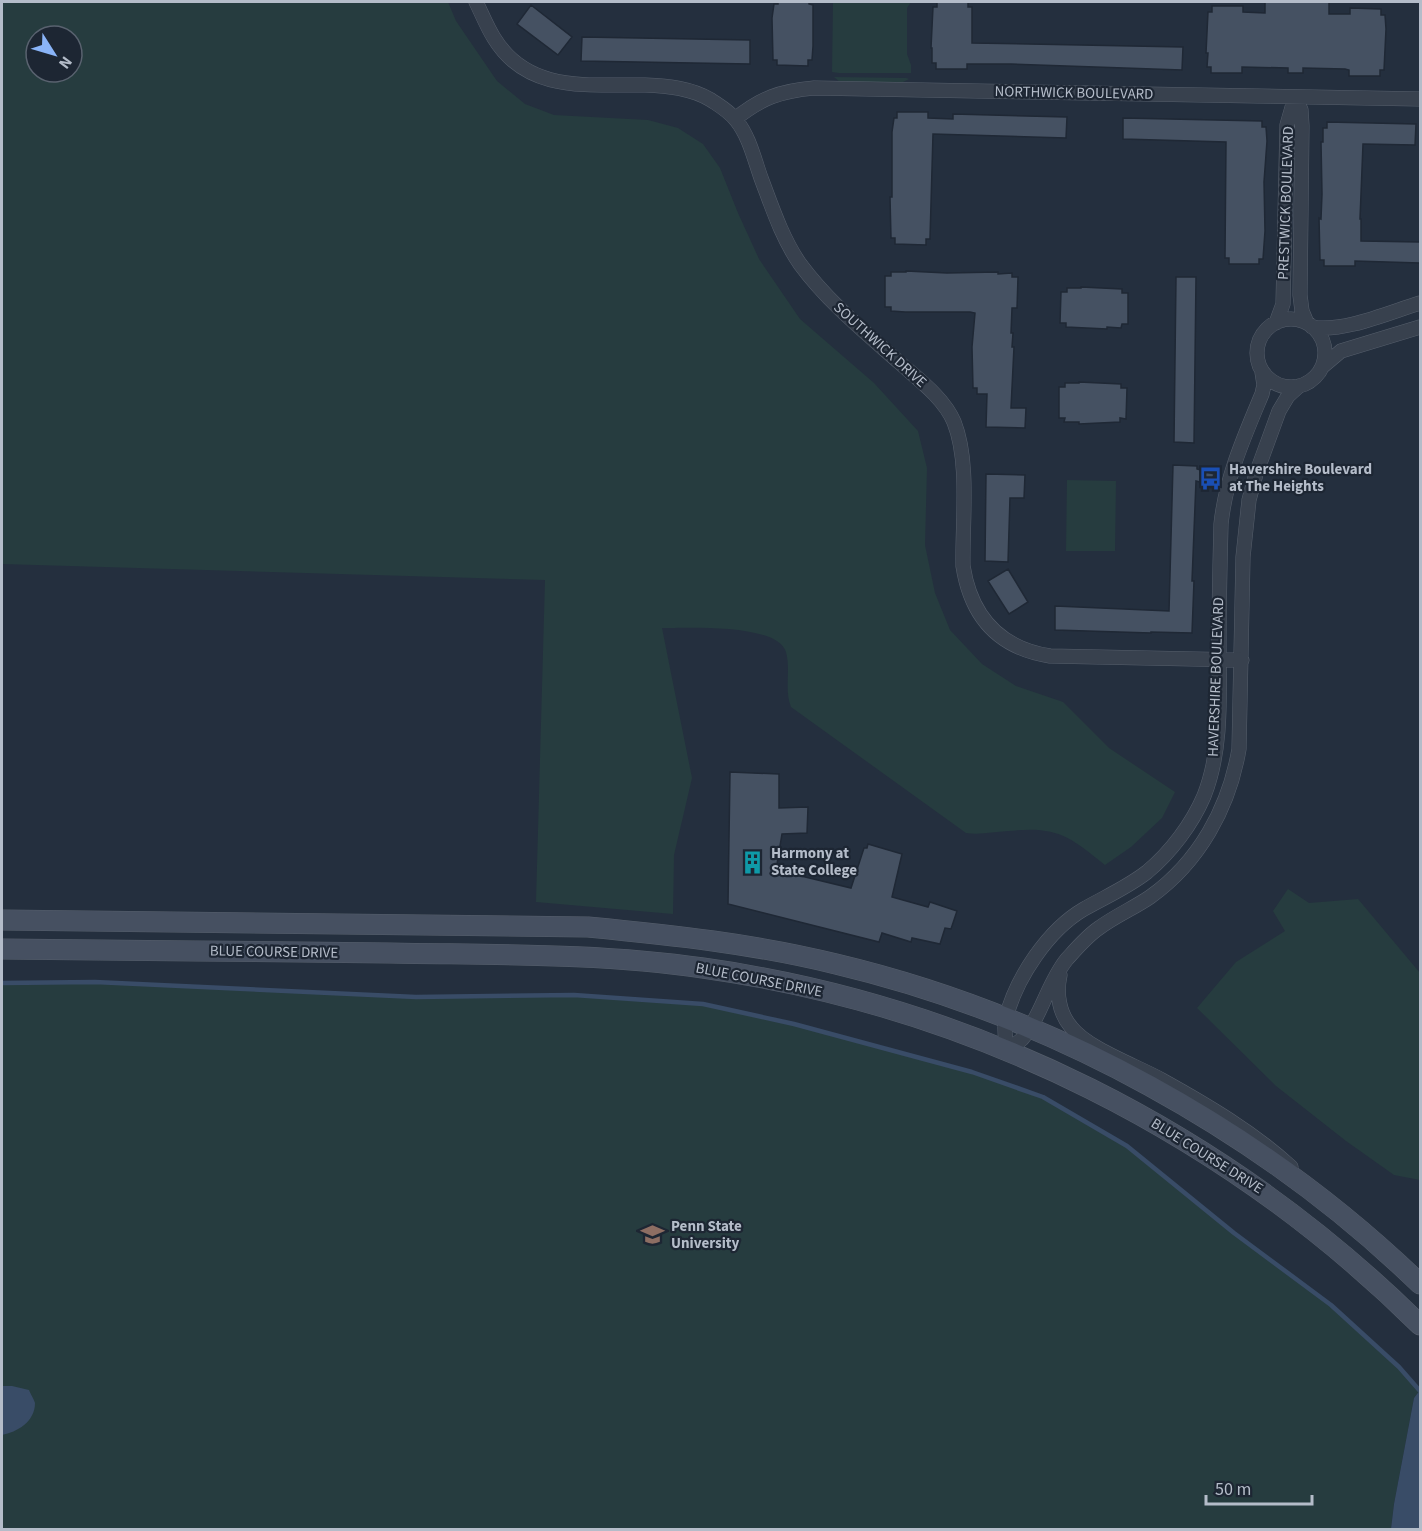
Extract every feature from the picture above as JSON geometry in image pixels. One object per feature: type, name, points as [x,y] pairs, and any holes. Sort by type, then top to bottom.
[{"type":"main road","name":"BLUE COURSE DRIVE","points":[[2,920],[588,927],[667,934],[790,953],[838,964],[938,994],[1006,1019],[1107,1064],[1179,1103],[1267,1159],[1350,1221],[1420,1284]]},
{"type":"main road","name":"BLUE COURSE DRIVE","points":[[2,949],[519,955],[629,960],[753,976],[804,987],[929,1021],[1007,1050],[1074,1079],[1144,1116],[1238,1174],[1325,1239],[1420,1325]]},
{"type":"street","name":"SOUTHWICK DRIVE","points":[[476,2],[495,39],[505,52],[529,72],[559,83],[655,86],[689,90],[726,110],[735,119],[750,147],[779,227],[810,277],[838,308],[931,392],[953,420],[962,456],[964,575],[973,603],[999,636],[1034,654],[1050,656],[1242,660]]},
{"type":"street","name":"NORTHWICK BOULEVARD","points":[[735,119],[770,96],[814,88],[1420,99]]},
{"type":"street","name":"PRESTWICK BOULEVARD","points":[[1276,322],[1283,304],[1287,125],[1295,97]]},
{"type":"street","name":"PRESTWICK BOULEVARD","points":[[1295,97],[1301,110],[1302,126],[1300,295],[1302,311],[1309,325]]},
{"type":"street","points":[[1420,303],[1333,328],[1287,320],[1276,322],[1268,328],[1258,344],[1257,354],[1262,372],[1268,379],[1282,386],[1299,386],[1313,379],[1322,367],[1341,351],[1420,327]]},
{"type":"street","points":[[1309,325],[1322,340],[1324,349],[1322,367]]},
{"type":"street","name":"HAVERSHIRE BOULEVARD","points":[[1262,372],[1264,385],[1262,394],[1236,455],[1224,499],[1221,524],[1218,718],[1214,758],[1204,795],[1182,835],[1148,871],[1131,884],[1083,909],[1056,931],[1030,964],[1006,1019],[1007,1050],[1022,1039],[1065,962],[1082,942],[1098,928],[1150,897],[1166,884],[1193,856],[1216,822],[1231,786],[1238,758],[1241,724],[1243,557],[1249,500],[1279,411],[1288,396],[1299,386]]},
{"type":"street","name":"HAVERSHIRE BOULEVARD","points":[[1065,962],[1059,979],[1058,996],[1062,1011],[1071,1028],[1092,1043],[1220,1114],[1271,1148],[1350,1221]]},
{"type":"green space","points":[[2,2],[448,2],[456,21],[497,81],[525,104],[554,115],[648,120],[678,128],[703,144],[720,168],[759,259],[800,319],[874,383],[918,431],[927,468],[925,545],[935,593],[950,630],[982,664],[1016,686],[1063,702],[1109,748],[1175,792],[1162,818],[1131,847],[1105,865],[1071,840],[1050,832],[1024,830],[966,833],[791,707],[788,694],[786,652],[779,643],[766,636],[730,629],[662,628],[692,778],[674,855],[673,914],[536,902],[545,580],[2,564]]},
{"type":"green space","points":[[833,2],[911,2],[907,8],[907,54],[911,73],[832,72]]},
{"type":"green space","points":[[834,77],[909,79],[901,83],[840,82]]},
{"type":"green space","points":[[1067,480],[1116,481],[1115,551],[1066,551]]},
{"type":"green space","points":[[1288,889],[1309,903],[1358,899],[1420,973],[1420,1180],[1394,1175],[1346,1141],[1276,1086],[1197,1008],[1236,962],[1285,931],[1273,911]]},
{"type":"green space","name":"Penn State University","points":[[95,982],[416,997],[574,995],[703,1004],[794,1024],[972,1072],[1043,1097],[1127,1146],[1234,1233],[1331,1305],[1399,1367],[1420,1390],[1414,1398],[1391,1529],[2,1529],[2,983]]},
{"type":"water","points":[[2,1386],[29,1390],[35,1403],[29,1421],[2,1435]]},
{"type":"water","points":[[1420,1390],[1420,1529],[1391,1529],[1414,1398]]},
{"type":"building","points":[[809,2],[813,5],[812,60],[808,60],[808,66],[777,65],[777,60],[773,60],[772,18],[774,4]]},
{"type":"building","points":[[937,2],[968,2],[968,7],[972,7],[972,43],[1183,47],[1182,70],[1011,64],[967,64],[967,69],[936,69],[936,63],[932,63],[931,48],[933,7],[937,7]]},
{"type":"building","points":[[1265,2],[1329,2],[1329,14],[1350,14],[1350,8],[1381,9],[1381,15],[1385,15],[1386,29],[1384,70],[1380,70],[1380,76],[1349,76],[1349,70],[1345,69],[1303,68],[1303,73],[1288,73],[1288,68],[1242,67],[1242,73],[1211,73],[1211,67],[1207,67],[1208,53],[1206,53],[1208,12],[1212,12],[1212,6],[1243,6],[1243,12],[1265,13]]},
{"type":"building","points":[[531,5],[572,37],[558,55],[517,24]]},
{"type":"building","points":[[582,37],[750,40],[750,64],[581,61]]},
{"type":"building","points":[[897,112],[928,112],[928,118],[953,119],[953,114],[1067,117],[1066,138],[933,134],[930,239],[926,239],[926,245],[895,244],[895,238],[891,238],[890,197],[892,197],[892,132]]},
{"type":"building","points":[[1123,118],[1262,121],[1262,127],[1266,127],[1267,141],[1264,182],[1265,231],[1263,259],[1259,259],[1259,264],[1229,264],[1229,258],[1225,258],[1226,142],[1123,139]]},
{"type":"building","points":[[1327,122],[1416,124],[1415,145],[1363,144],[1360,219],[1361,241],[1420,242],[1420,263],[1355,261],[1355,266],[1324,266],[1324,260],[1320,260],[1321,142],[1323,142],[1323,128],[1327,128]]},
{"type":"building","points":[[891,272],[998,272],[998,274],[1012,273],[1012,277],[1018,277],[1017,308],[1012,308],[1011,333],[1013,333],[1012,347],[1014,347],[1011,408],[1026,408],[1025,428],[986,427],[987,394],[977,394],[977,388],[973,388],[972,347],[975,313],[905,312],[891,311],[891,307],[885,307],[885,276],[891,276]]},
{"type":"building","points":[[1176,277],[1196,277],[1194,443],[1174,442]]},
{"type":"building","points":[[1067,288],[1122,289],[1122,293],[1128,293],[1128,324],[1122,324],[1121,328],[1107,327],[1107,329],[1066,327],[1066,323],[1060,323],[1061,292],[1067,292]]},
{"type":"building","points":[[1065,383],[1121,384],[1121,388],[1127,388],[1126,419],[1120,418],[1120,422],[1079,424],[1079,422],[1064,422],[1065,418],[1059,418],[1059,387],[1065,387]]},
{"type":"building","points":[[1173,465],[1197,466],[1197,469],[1214,474],[1211,485],[1196,481],[1192,633],[1055,630],[1055,606],[1169,611]]},
{"type":"building","points":[[986,474],[1025,475],[1024,498],[1010,498],[1008,562],[985,561]]},
{"type":"building","points":[[1008,569],[1028,602],[1009,614],[988,581]]},
{"type":"building","name":"Harmony at State College","points":[[730,772],[779,774],[779,808],[808,807],[807,833],[782,834],[776,870],[851,888],[864,848],[867,848],[868,844],[902,854],[892,897],[928,907],[930,902],[957,911],[951,929],[945,928],[940,944],[912,938],[911,942],[882,933],[879,942],[728,904]]},
{"type":"waterway","points":[[2,983],[95,982],[416,997],[574,995],[703,1004],[794,1024],[972,1072],[1043,1097],[1127,1146],[1234,1233],[1331,1305],[1399,1367],[1420,1391]]},
{"type":"place","name":"Havershire Boulevard at The Heights","points":[[1211,478]]},
{"type":"place","name":"Harmony at State College","points":[[753,862]]},
{"type":"place","name":"Penn State University","points":[[653,1235]]}]
